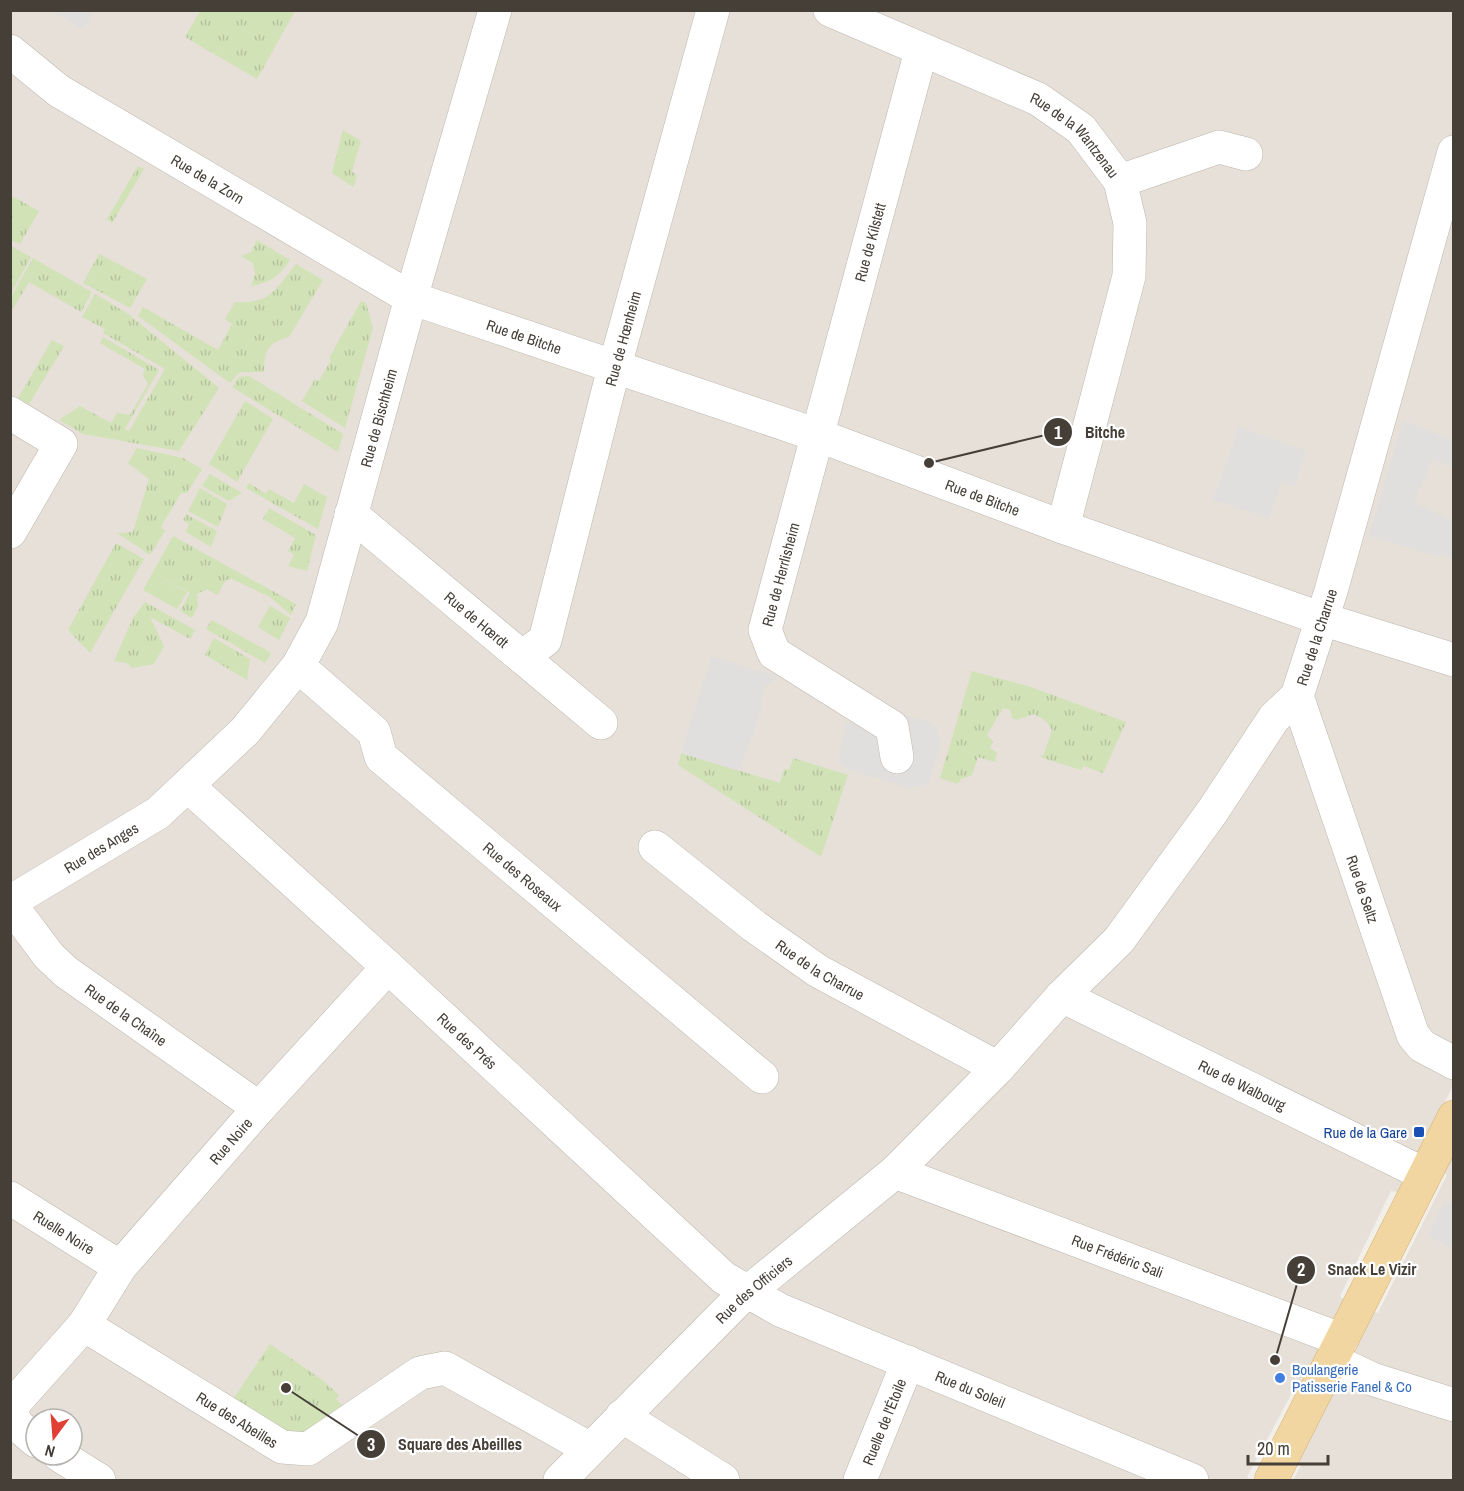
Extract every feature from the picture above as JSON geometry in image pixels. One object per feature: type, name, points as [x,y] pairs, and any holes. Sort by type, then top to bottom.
[{"type":"main road","points":[[1271,1480],[1454,1117]]},
{"type":"street","name":"Rue de Bischheim","points":[[188,786],[245,731],[298,666],[322,622],[411,298],[495,10]]},
{"type":"street","name":"Rue de Hœnheim","points":[[522,657],[545,640],[615,367],[713,10]]},
{"type":"street","name":"Rue de la Wantzenau","points":[[830,10],[921,51],[1038,99],[1081,129],[1120,181],[1130,223],[1130,276],[1064,527]]},
{"type":"street","name":"Rue de la Zorn","points":[[10,51],[59,91],[411,298]]},
{"type":"street","name":"Rue de Kilstett","points":[[817,435],[921,51]]},
{"type":"street","points":[[1120,181],[1219,147],[1246,154]]},
{"type":"street","name":"Rue de la Charrue","points":[[957,1110],[1062,996],[1119,940],[1212,812],[1274,718],[1297,696],[1446,202],[1454,152]]},
{"type":"street","name":"Rue de Bitche","points":[[411,298],[817,435],[1064,527],[1322,619],[1454,660]]},
{"type":"street","points":[[10,532],[61,444],[14,424]]},
{"type":"street","name":"Rue de Herrlisheim","points":[[817,435],[765,630],[774,653],[892,727],[897,757]]},
{"type":"street","name":"Rue de Hœrdt","points":[[351,514],[601,723]]},
{"type":"street","name":"Rue des Roseaux","points":[[298,666],[374,732],[381,757],[762,1077]]},
{"type":"street","name":"Rue de Seltz","points":[[1297,696],[1413,1035],[1422,1046],[1454,1063]]},
{"type":"street","name":"Rue des Anges","points":[[10,903],[148,820],[188,786]]},
{"type":"street","name":"Rue des Prés","points":[[188,786],[388,967],[724,1278],[749,1293]]},
{"type":"street","name":"Rue de la Charrue","points":[[655,847],[754,926],[818,971],[998,1068]]},
{"type":"street","name":"Rue de la Chaîne","points":[[10,903],[49,956],[66,972],[260,1108]]},
{"type":"street","name":"Rue Noire","points":[[84,1325],[120,1267],[388,967]]},
{"type":"street","name":"Rue de Walbourg","points":[[1062,996],[1424,1174]]},
{"type":"street","name":"Rue des Officiers","points":[[560,1480],[738,1300],[895,1172],[957,1110]]},
{"type":"street","name":"Rue Frédéric Sali","points":[[895,1172],[1337,1350]]},
{"type":"street","name":"Ruelle Noire","points":[[10,1198],[120,1267]]},
{"type":"street","name":"Rue du Soleil","points":[[749,1293],[780,1310],[1192,1480]]},
{"type":"street","points":[[24,1433],[13,1404],[84,1325]]},
{"type":"street","name":"Rue des Abeilles","points":[[84,1325],[282,1447],[308,1449],[420,1373],[445,1368],[590,1449]]},
{"type":"street","points":[[1337,1350],[1372,1379],[1454,1405]]},
{"type":"street","name":"Ruelle de l'Étoile","points":[[860,1480],[908,1362]]},
{"type":"street","points":[[622,1416],[723,1480]]},
{"type":"street","points":[[78,1467],[99,1480]]},
{"type":"shaded area","points":[[10,11],[1453,11],[1453,1086],[1399,1192],[1391,1191],[1340,1296],[1345,1301],[1302,1392],[1294,1389],[1247,1477],[1251,1480],[11,1480]]},
{"type":"shaded area","points":[[52,11],[94,11],[83,29]]},
{"type":"shaded area","points":[[1403,420],[1453,441],[1453,467],[1432,459],[1414,502],[1453,521],[1453,559],[1438,553],[1436,556],[1369,536]]},
{"type":"shaded area","points":[[1239,427],[1306,451],[1295,487],[1282,482],[1269,518],[1213,500]]},
{"type":"shaded area","points":[[712,656],[778,677],[765,687],[760,704],[763,705],[739,771],[681,753]]},
{"type":"shaded area","points":[[871,706],[929,722],[936,728],[941,742],[930,779],[925,785],[910,788],[846,769],[841,763],[839,754],[846,725]]},
{"type":"shaded area","points":[[1453,1149],[1453,1392],[1349,1355],[1371,1311],[1378,1313],[1447,1175],[1442,1171]]},
{"type":"shaded area","points":[[1444,1202],[1453,1204],[1453,1249],[1428,1236]]},
{"type":"shaded area","points":[[1338,1376],[1453,1417],[1453,1480],[1293,1480],[1302,1464],[1295,1460]]},
{"type":"green space","points":[[200,11],[295,11],[257,79],[185,37]]},
{"type":"green space","points":[[343,130],[361,141],[352,171],[357,176],[353,187],[332,173]]},
{"type":"green space","points":[[138,166],[144,169],[112,223],[107,219]]},
{"type":"green space","points":[[10,195],[39,211],[20,244],[11,240]]},
{"type":"green space","points":[[257,240],[290,260],[274,278],[251,286],[255,274],[253,263],[241,256],[251,252]]},
{"type":"green space","points":[[11,246],[31,257],[11,293]]},
{"type":"green space","points":[[99,254],[147,279],[130,308],[83,283]]},
{"type":"green space","points":[[33,258],[92,292],[81,312],[29,282],[11,312],[11,297]]},
{"type":"green space","points":[[296,264],[323,280],[289,337],[276,342],[268,349],[264,372],[240,372],[230,383],[138,316],[143,307],[218,350],[232,324],[225,319],[235,302],[247,302],[265,297],[277,288]]},
{"type":"green space","points":[[95,294],[127,313],[219,388],[179,451],[83,434],[59,420],[80,406],[111,423],[117,413],[130,415],[148,384],[143,375],[145,369],[100,343],[103,337],[159,370],[125,429],[129,431],[165,369],[103,333],[105,329],[82,317]]},
{"type":"green space","points":[[361,301],[366,303],[373,328],[345,428],[302,401],[315,379],[319,381],[331,360],[329,358]]},
{"type":"green space","points":[[52,340],[64,346],[29,404],[18,398]]},
{"type":"green space","points":[[249,376],[343,434],[338,452],[232,387],[239,377]]},
{"type":"green space","points":[[245,401],[273,419],[237,482],[209,464]]},
{"type":"green space","points":[[137,448],[183,458],[202,469],[187,493],[181,493],[161,527],[165,531],[150,555],[117,533],[133,532],[149,479],[128,463]]},
{"type":"green space","points":[[210,474],[242,493],[229,501],[202,486]]},
{"type":"green space","points":[[249,483],[266,494],[269,489],[294,503],[304,484],[327,497],[318,529],[246,488]]},
{"type":"green space","points":[[200,488],[227,504],[218,527],[188,511]]},
{"type":"green space","points":[[269,508],[316,535],[307,571],[288,566],[294,555],[288,551],[295,538],[263,519]]},
{"type":"green space","points":[[186,514],[217,531],[211,547],[186,532],[189,524],[183,520]]},
{"type":"green space","points":[[173,536],[296,604],[291,615],[270,597],[232,579],[226,580],[217,595],[207,589],[197,594],[198,606],[192,618],[180,611],[190,593],[153,572]]},
{"type":"green space","points":[[116,543],[144,559],[90,653],[68,630]]},
{"type":"green space","points":[[153,572],[187,592],[177,609],[143,590]]},
{"type":"green space","points":[[145,602],[195,630],[190,639],[150,617],[164,646],[154,664],[132,668],[127,663],[114,661],[133,618]]},
{"type":"green space","points":[[264,602],[290,618],[279,640],[258,627],[270,606]]},
{"type":"green space","points":[[212,620],[271,653],[265,663],[206,629]]},
{"type":"green space","points":[[214,638],[250,659],[247,680],[205,655]]},
{"type":"green space","points":[[972,671],[1028,686],[1126,722],[1103,773],[1084,766],[1081,770],[1040,757],[1044,754],[1052,730],[1046,721],[1034,714],[1017,720],[1012,718],[1010,710],[1003,708],[987,735],[993,742],[990,748],[997,753],[995,762],[978,757],[972,775],[961,779],[958,784],[940,778]]},
{"type":"green space","points":[[681,753],[780,783],[784,769],[789,770],[793,758],[848,775],[821,857],[678,765]]},
{"type":"green space","points":[[270,1344],[321,1379],[339,1395],[336,1399],[348,1410],[313,1431],[294,1437],[230,1404]]},
{"type":"place","name":"Bitche","points":[[929,463]]},
{"type":"place","name":"Rue de la Gare","points":[[1419,1132]]},
{"type":"place","name":"Snack Le Vizir","points":[[1275,1360]]},
{"type":"place","name":"Boulangerie Patisserie Fanel & Co","points":[[1280,1378]]},
{"type":"place","name":"Square des Abeilles","points":[[286,1388]]}]
